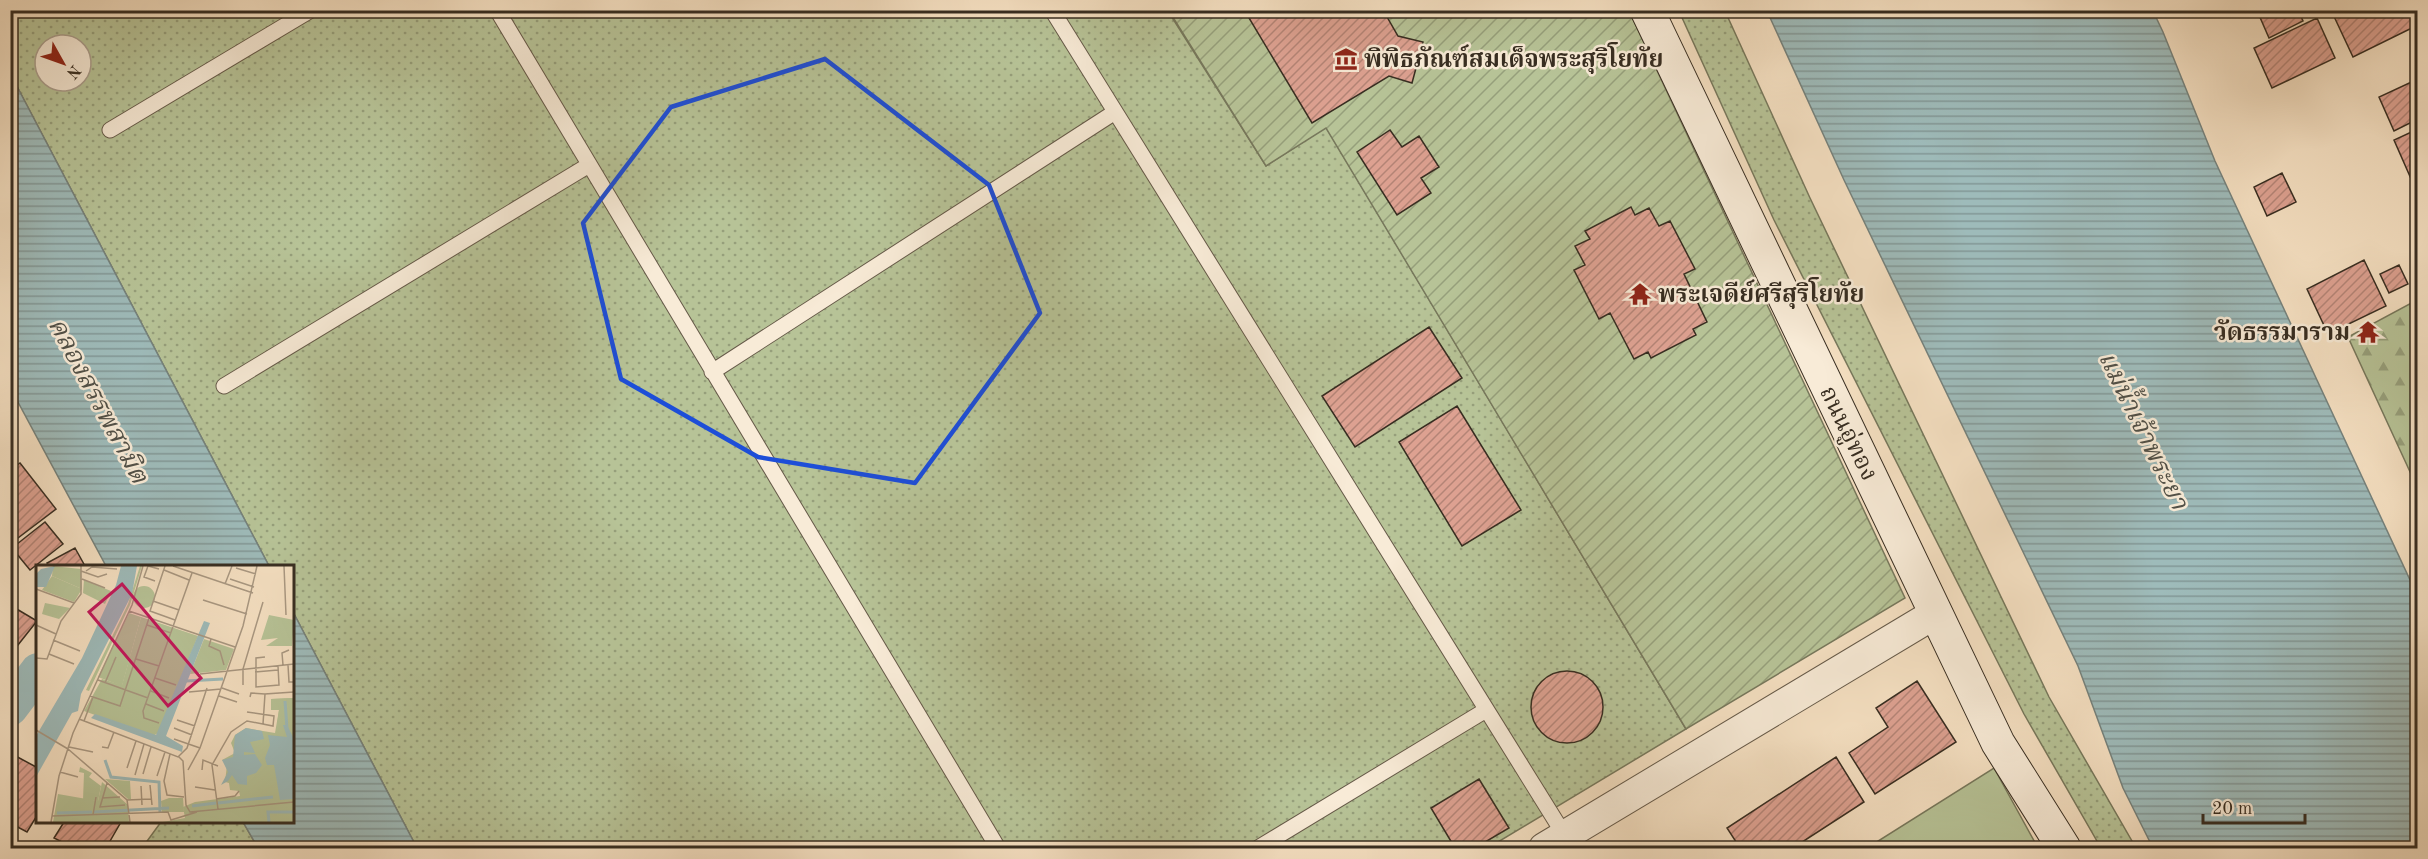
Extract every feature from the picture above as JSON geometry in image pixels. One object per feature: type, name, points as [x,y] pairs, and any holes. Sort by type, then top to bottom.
[{"type":"main road","name":"ถนนอู่ทอง","points":[[1647,10],[1998,743],[2064,849]]},
{"type":"street","points":[[1554,842],[1936,613]]},
{"type":"lane","points":[[110,130],[311,10]]},
{"type":"lane","points":[[497,10],[998,849]]},
{"type":"lane","points":[[1052,10],[1486,710],[1554,842]]},
{"type":"lane","points":[[712,372],[1115,112]]},
{"type":"lane","points":[[224,386],[589,165]]},
{"type":"lane","points":[[1258,849],[1486,710]]},
{"type":"highlighted area","points":[[825,59],[989,185],[1040,313],[915,483],[758,457],[621,379],[583,223],[671,107]]},
{"type":"green space","points":[[10,11],[1168,11],[1266,166],[1326,127],[1686,729],[1488,848],[417,848],[294,614],[294,565],[268,565],[11,75]]},
{"type":"green space","points":[[1169,11],[1629,11],[1905,598],[1686,729],[1326,128],[1266,166]]},
{"type":"green space","points":[[1679,11],[1725,11],[1810,198],[2049,697],[2136,848],[2101,848],[2024,714],[1774,220]]},
{"type":"green space","points":[[2417,300],[2417,487],[2348,337]]},
{"type":"green space","points":[[1994,768],[2038,848],[1867,848]]},
{"type":"green space","points":[[160,823],[244,823],[258,848],[142,848]]},
{"type":"water","name":"แม่น้ำเจ้าพระยา","points":[[1767,11],[2153,11],[2215,161],[2417,595],[2417,848],[2153,848],[2123,788],[2078,666],[1844,180]]},
{"type":"water","name":"คลองสรรพสามิต","points":[[11,75],[268,565],[105,565],[11,389]]},
{"type":"water","points":[[294,614],[417,848],[258,848],[244,823],[294,823]]},
{"type":"building","name":"พิพิธภัณฑ์สมเด็จพระสุริโยทัย","points":[[1261,10],[1383,10],[1398,36],[1423,42],[1412,83],[1389,76],[1312,123],[1249,18]]},
{"type":"building","points":[[2234,10],[2249,10],[2238,17]]},
{"type":"building","points":[[2268,10],[2298,10],[2303,21],[2269,38],[2259,15]]},
{"type":"building","points":[[2331,10],[2418,10],[2418,25],[2353,57]]},
{"type":"building","points":[[2317,18],[2335,58],[2272,88],[2254,48]]},
{"type":"building","points":[[2418,79],[2418,119],[2394,131],[2379,97]]},
{"type":"building","points":[[2418,129],[2418,178],[2412,181],[2394,140]]},
{"type":"building","points":[[1390,130],[1402,147],[1419,136],[1439,167],[1421,178],[1431,193],[1397,215],[1357,152]]},
{"type":"building","points":[[2282,173],[2296,202],[2267,216],[2254,187]]},
{"type":"building","name":"พระเจดีย์ศรีสุริโยทัย","points":[[1631,207],[1635,215],[1649,208],[1659,226],[1670,221],[1695,269],[1684,274],[1707,322],[1693,329],[1696,335],[1651,358],[1648,352],[1634,359],[1610,313],[1599,319],[1574,270],[1585,265],[1575,246],[1590,239],[1585,231]]},
{"type":"building","points":[[2364,260],[2386,306],[2328,334],[2307,289]]},
{"type":"building","points":[[2399,265],[2408,284],[2389,293],[2380,274]]},
{"type":"building","points":[[1429,327],[1462,378],[1355,447],[1322,396]]},
{"type":"building","points":[[1457,406],[1521,510],[1462,546],[1399,442]]},
{"type":"building","points":[[20,463],[56,509],[10,544],[10,470]]},
{"type":"building","points":[[45,522],[63,544],[30,570],[12,548]]},
{"type":"building","points":[[75,548],[84,565],[48,565],[47,563]]},
{"type":"building","points":[[15,608],[36,622],[10,655],[10,615]]},
{"type":"building","points":[[1574,671],[1593,681],[1601,693],[1603,707],[1601,721],[1593,733],[1581,741],[1560,743],[1541,733],[1533,721],[1531,700],[1541,681],[1553,673]]},
{"type":"building","points":[[1917,681],[1956,742],[1875,794],[1849,753],[1888,727],[1876,708]]},
{"type":"building","points":[[10,753],[36,767],[36,817],[27,832],[10,823]]},
{"type":"building","points":[[1836,757],[1864,802],[1793,848],[1740,848],[1727,828]]},
{"type":"building","points":[[1479,779],[1509,828],[1475,848],[1455,848],[1431,808]]},
{"type":"building","points":[[63,823],[120,823],[106,848],[74,848],[54,838]]},
{"type":"waterway","points":[[10,708],[36,674]]},
{"type":"place","name":"พิพิธภัณฑ์สมเด็จพระสุริโยทัย","points":[[1346,59]]},
{"type":"place","name":"พระเจดีย์ศรีสุริโยทัย","points":[[1640,294]]},
{"type":"place","name":"วัดธรรมาราม","points":[[2368,332]]}]
